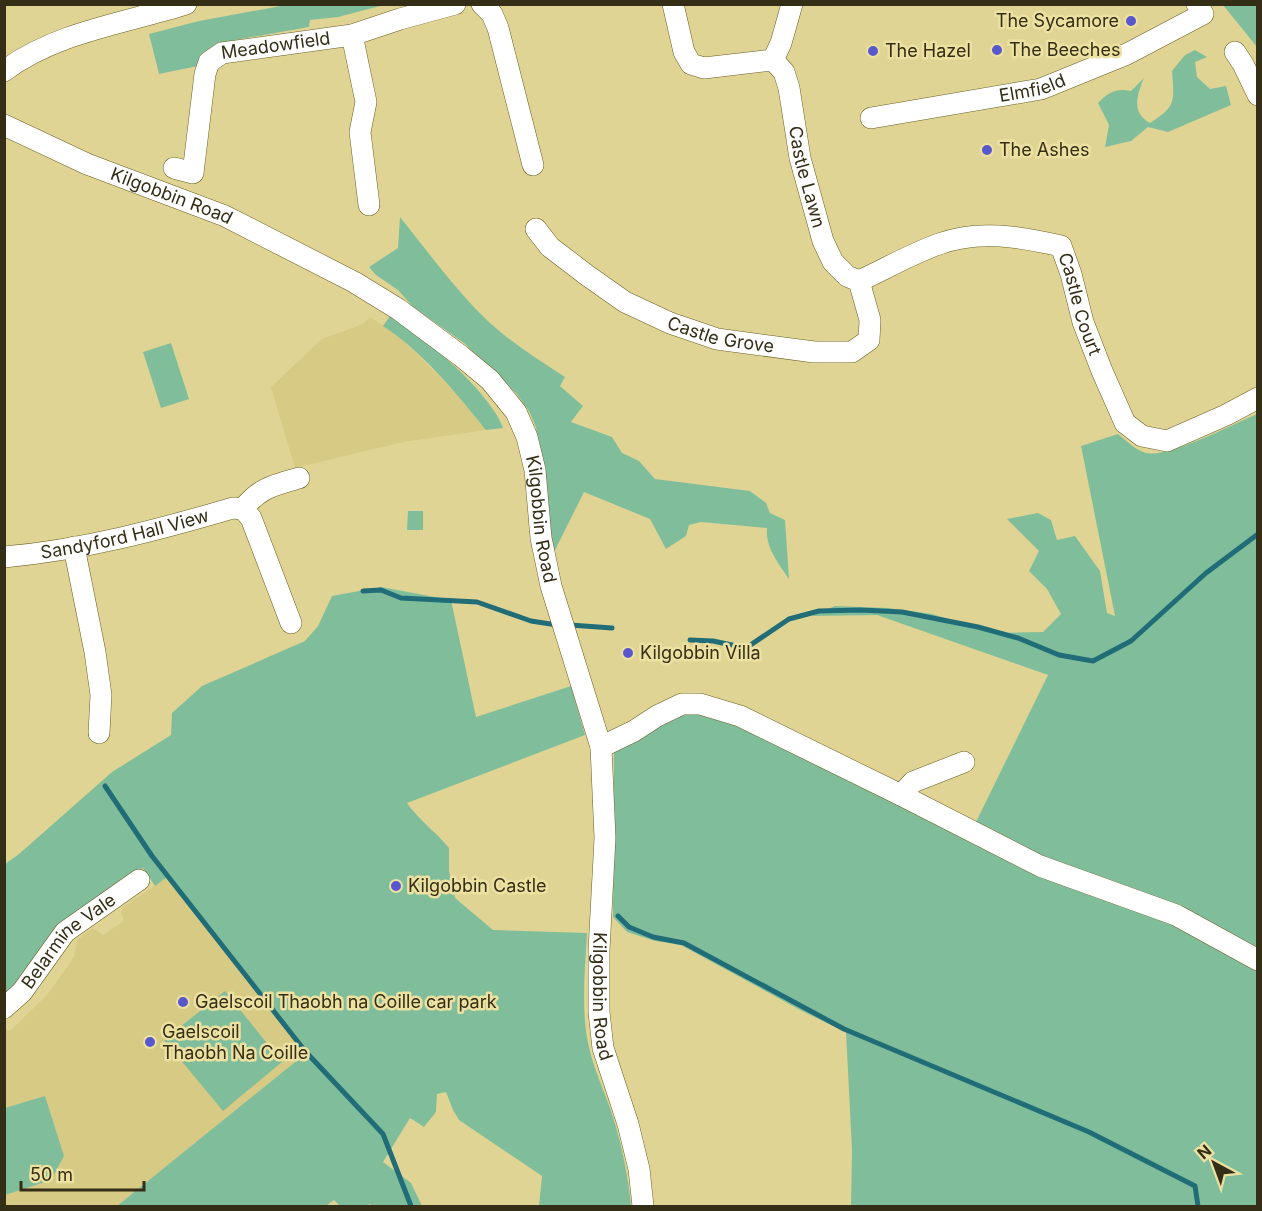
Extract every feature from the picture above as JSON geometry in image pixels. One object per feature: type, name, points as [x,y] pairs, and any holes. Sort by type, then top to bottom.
[{"type":"street","points":[[4,71],[51,45],[149,8],[186,4]]},
{"type":"street","name":"Meadowfield","points":[[183,170],[205,74],[209,62],[222,52],[351,35],[400,19],[417,10],[455,4]]},
{"type":"street","points":[[482,4],[492,14],[498,28],[533,165]]},
{"type":"street","points":[[673,4],[684,52],[690,64],[704,68],[773,60],[781,43],[792,4]]},
{"type":"street","name":"Elmfield","points":[[871,118],[1041,89],[1127,54],[1205,16]]},
{"type":"street","name":"Meadowfield","points":[[351,35],[366,102],[360,132],[368,206]]},
{"type":"street","points":[[1235,52],[1257,95]]},
{"type":"street","name":"Castle Lawn","points":[[773,60],[784,72],[789,88],[800,158],[823,241],[833,262],[848,276],[859,281]]},
{"type":"street","name":"Kilgobbin Road","points":[[4,125],[87,164],[225,216],[284,244],[354,282],[398,309],[490,380],[516,412],[527,437],[535,470],[542,538],[554,597],[601,747],[605,838],[599,950],[599,1012],[603,1048],[628,1124],[639,1169],[643,1206]]},
{"type":"street","name":"Castle Grove","points":[[536,229],[550,248],[625,302],[670,323],[717,339],[748,344],[806,352],[852,352],[869,340],[870,320],[859,281]]},
{"type":"street","name":"Castle Court","points":[[859,281],[939,243],[974,236],[1018,236],[1061,246],[1083,321],[1125,423],[1142,436],[1167,441],[1226,415],[1257,398]]},
{"type":"street","points":[[291,623],[250,518],[243,509],[252,497],[261,491],[298,478]]},
{"type":"street","name":"Sandyford Hall View","points":[[4,557],[74,548],[155,531],[233,508],[243,509]]},
{"type":"street","points":[[74,548],[101,696],[99,733]]},
{"type":"street","points":[[601,747],[682,704],[700,704],[740,716],[1040,866],[1176,915],[1257,960]]},
{"type":"street","points":[[901,795],[913,782],[964,762]]},
{"type":"street","name":"Belarmine Vale","points":[[4,1008],[21,992],[65,932],[139,880]]},
{"type":"shaded area","points":[[370,317],[399,336],[452,389],[486,430],[403,442],[295,468],[271,387],[322,339],[363,324]]},
{"type":"shaded area","name":"Gaelscoil Thaobh Na Coille","points":[[166,878],[305,1054],[117,1206],[5,1206],[5,1030],[11,1030],[47,995],[74,957],[77,940],[91,929],[103,935],[124,921],[121,912],[123,907]]},
{"type":"green space","points":[[286,5],[384,5],[338,17],[310,20],[309,27],[218,43],[203,55],[198,66],[159,74],[149,34],[199,21]]},
{"type":"green space","points":[[1223,5],[1257,5],[1257,47],[1253,42]]},
{"type":"green space","points":[[1195,50],[1207,57],[1195,62],[1197,77],[1210,89],[1226,86],[1231,105],[1168,132],[1148,127],[1131,141],[1105,147],[1109,125],[1098,103],[1113,92],[1131,91],[1144,78],[1137,103],[1140,114],[1150,123],[1165,112],[1172,102],[1172,71],[1185,55]]},
{"type":"green space","points":[[400,217],[454,285],[490,323],[517,345],[565,377],[560,386],[583,406],[571,422],[612,437],[622,453],[639,461],[655,479],[750,491],[766,503],[770,513],[785,520],[789,579],[770,549],[767,528],[701,522],[689,525],[686,536],[666,549],[650,519],[584,492],[554,552],[536,427],[529,411],[516,393],[464,343],[413,307],[398,290],[376,275],[369,267],[398,248]]},
{"type":"green space","points":[[390,316],[429,344],[465,376],[491,407],[503,428],[486,430],[425,360],[383,326]]},
{"type":"green space","points":[[171,343],[189,399],[161,408],[143,352]]},
{"type":"green space","points":[[1257,414],[1257,1206],[851,1206],[852,1150],[846,1032],[802,1011],[681,945],[655,941],[627,932],[613,917],[614,750],[687,707],[711,711],[1053,862],[975,824],[1048,675],[877,615],[812,616],[835,606],[888,608],[932,614],[992,633],[1043,632],[1061,614],[1047,589],[1029,571],[1039,551],[1007,519],[1038,513],[1051,520],[1057,540],[1075,536],[1100,571],[1107,613],[1115,616],[1081,446],[1118,434],[1138,450],[1156,453],[1201,439]]},
{"type":"green space","points":[[408,511],[423,511],[423,530],[407,530]]},
{"type":"green space","points":[[381,587],[451,600],[476,717],[571,686],[585,735],[407,803],[449,848],[449,871],[455,898],[493,930],[587,933],[584,1002],[588,1043],[619,1139],[631,1206],[539,1206],[542,1176],[459,1120],[446,1092],[437,1094],[436,1112],[424,1127],[410,1118],[383,1162],[411,1183],[422,1206],[372,1206],[370,1204],[340,1206],[334,1200],[326,1206],[117,1206],[305,1054],[166,878],[155,886],[143,868],[73,916],[54,932],[41,947],[21,981],[5,997],[5,864],[112,772],[171,735],[172,713],[202,686],[305,641],[318,626],[332,596]]},
{"type":"green space","points":[[225,991],[282,1062],[223,1111],[164,1040]]},
{"type":"green space","points":[[45,1096],[64,1156],[51,1180],[5,1195],[5,1108]]},
{"type":"waterway","points":[[690,640],[713,641],[746,648],[789,619],[819,611],[902,612],[978,627],[1018,638],[1059,655],[1093,661],[1131,641],[1206,573],[1258,534]]},
{"type":"waterway","points":[[363,591],[381,590],[401,598],[477,602],[531,621],[557,625]]},
{"type":"waterway","points":[[570,625],[612,628]]},
{"type":"waterway","points":[[105,786],[152,856],[305,1051],[383,1134],[411,1206]]},
{"type":"waterway","points":[[618,916],[629,927],[653,937],[684,943],[844,1029],[1089,1132],[1195,1186],[1198,1206]]},
{"type":"place","name":"The Sycamore","points":[[1131,21]]},
{"type":"place","name":"The Beeches","points":[[997,50]]},
{"type":"place","name":"The Hazel","points":[[873,51]]},
{"type":"place","name":"The Ashes","points":[[987,150]]},
{"type":"place","name":"Kilgobbin Villa","points":[[628,653]]},
{"type":"place","name":"Kilgobbin Castle","points":[[396,886]]},
{"type":"place","name":"Gaelscoil Thaobh na Coille car park","points":[[183,1002]]},
{"type":"place","name":"Gaelscoil Thaobh Na Coille","points":[[150,1042]]}]
